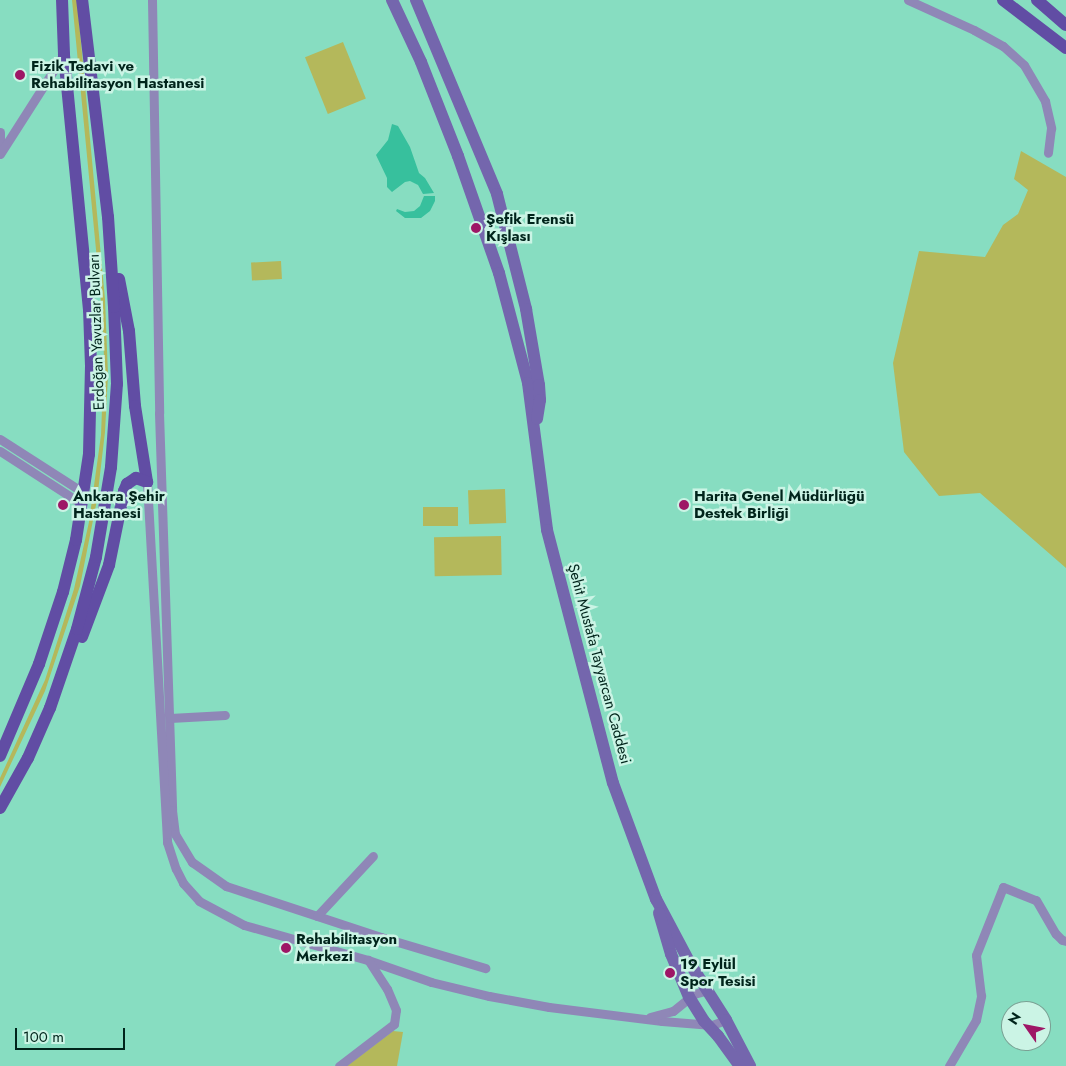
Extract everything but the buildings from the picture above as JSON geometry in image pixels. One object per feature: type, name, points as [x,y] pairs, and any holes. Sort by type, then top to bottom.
[{"type":"main road","name":"Erdoğan Yavuzlar Bulvarı","points":[[0,755],[39,664],[57,611],[72,557],[83,499],[91,426],[91,344],[64,54],[62,0]]},
{"type":"main road","name":"Erdoğan Yavuzlar Bulvarı","points":[[0,808],[28,758],[50,708],[86,600],[96,557],[111,467],[117,365],[108,217],[82,0]]},
{"type":"main road","name":"Erdoğan Yavuzlar Bulvarı","points":[[86,0],[87,45]]},
{"type":"main road","name":"Şehit Mustafa Tayyarcan Caddesi","points":[[392,0],[420,62],[475,200],[516,337],[528,383],[547,530],[613,783],[656,899],[671,954],[689,997],[706,1025],[718,1036],[740,1066]]},
{"type":"main road","name":"Şehit Mustafa Tayyarcan Caddesi","points":[[416,0],[497,194],[523,293],[537,375],[540,400],[535,431]]},
{"type":"main road","points":[[1003,0],[1066,48]]},
{"type":"main road","points":[[1036,0],[1066,25]]},
{"type":"main road","points":[[475,200],[497,194]]},
{"type":"main road","points":[[50,708],[98,598],[112,553],[127,484],[136,478],[147,482],[135,406],[129,331],[108,217]]},
{"type":"main road","name":"Şehit Mustafa Tayyarcan Caddesi","points":[[656,899],[691,965],[726,1020],[750,1066]]},
{"type":"street","points":[[152,0],[159,413],[172,810],[175,834],[192,862],[226,886],[485,968]]},
{"type":"street","points":[[908,0],[974,30],[1003,46],[1024,64],[1045,102],[1051,128],[1048,153]]},
{"type":"street","points":[[0,154],[64,54]]},
{"type":"street","points":[[0,132],[0,147]]},
{"type":"street","points":[[0,440],[83,499]]},
{"type":"street","points":[[0,451],[83,499]]},
{"type":"street","points":[[147,482],[166,842],[176,869],[199,901],[244,925],[368,960],[431,982],[489,996],[550,1007],[706,1025],[719,1024],[726,1020]]},
{"type":"street","points":[[170,718],[225,715]]},
{"type":"street","points":[[317,916],[373,856]]},
{"type":"street","points":[[949,1066],[976,1020],[981,996],[976,955],[1003,887],[1036,900],[1056,934],[1066,941]]},
{"type":"street","points":[[339,1066],[394,1024],[396,1010],[387,989],[368,960]]},
{"type":"street","points":[[645,1018],[673,1010],[689,997],[708,990]]},
{"type":"shaded area","points":[[72,0],[77,0],[105,299],[108,375],[105,432],[97,500],[80,586],[45,691],[0,787],[0,778],[45,680],[74,589],[89,522],[101,435],[104,357],[102,312]]},
{"type":"shaded area","points":[[343,42],[366,99],[328,114],[305,57]]},
{"type":"shaded area","points":[[392,124],[398,126],[410,147],[419,173],[425,178],[434,193],[423,194],[418,185],[410,181],[405,182],[392,192],[387,187],[387,178],[376,155],[388,140]]},
{"type":"shaded area","points":[[1021,151],[1066,177],[1066,568],[980,493],[939,496],[904,452],[893,363],[919,251],[985,257],[1003,225],[1018,214],[1028,190],[1014,179]]},
{"type":"shaded area","points":[[424,196],[435,196],[435,201],[430,211],[421,218],[405,218],[396,211],[397,209],[405,212],[414,211],[420,206]]},
{"type":"shaded area","points":[[281,261],[282,279],[252,281],[251,263]]},
{"type":"shaded area","points":[[505,489],[506,523],[469,524],[468,490]]},
{"type":"shaded area","points":[[423,507],[458,507],[458,526],[423,526]]},
{"type":"shaded area","points":[[501,536],[502,575],[435,576],[434,537]]},
{"type":"shaded area","points":[[393,1031],[403,1032],[397,1066],[347,1066]]},
{"type":"place","name":"Fizik Tedavi ve Rehabilitasyon Hastanesi","points":[[20,75]]},
{"type":"place","name":"Şefik Erensü Kışlası","points":[[476,228]]},
{"type":"place","name":"Ankara Şehir Hastanesi","points":[[63,505]]},
{"type":"place","name":"Harita Genel Müdürlüğü Destek Birliği","points":[[684,505]]},
{"type":"place","name":"Rehabilitasyon Merkezi","points":[[286,948]]},
{"type":"place","name":"19 Eylül Spor Tesisi","points":[[670,973]]}]
